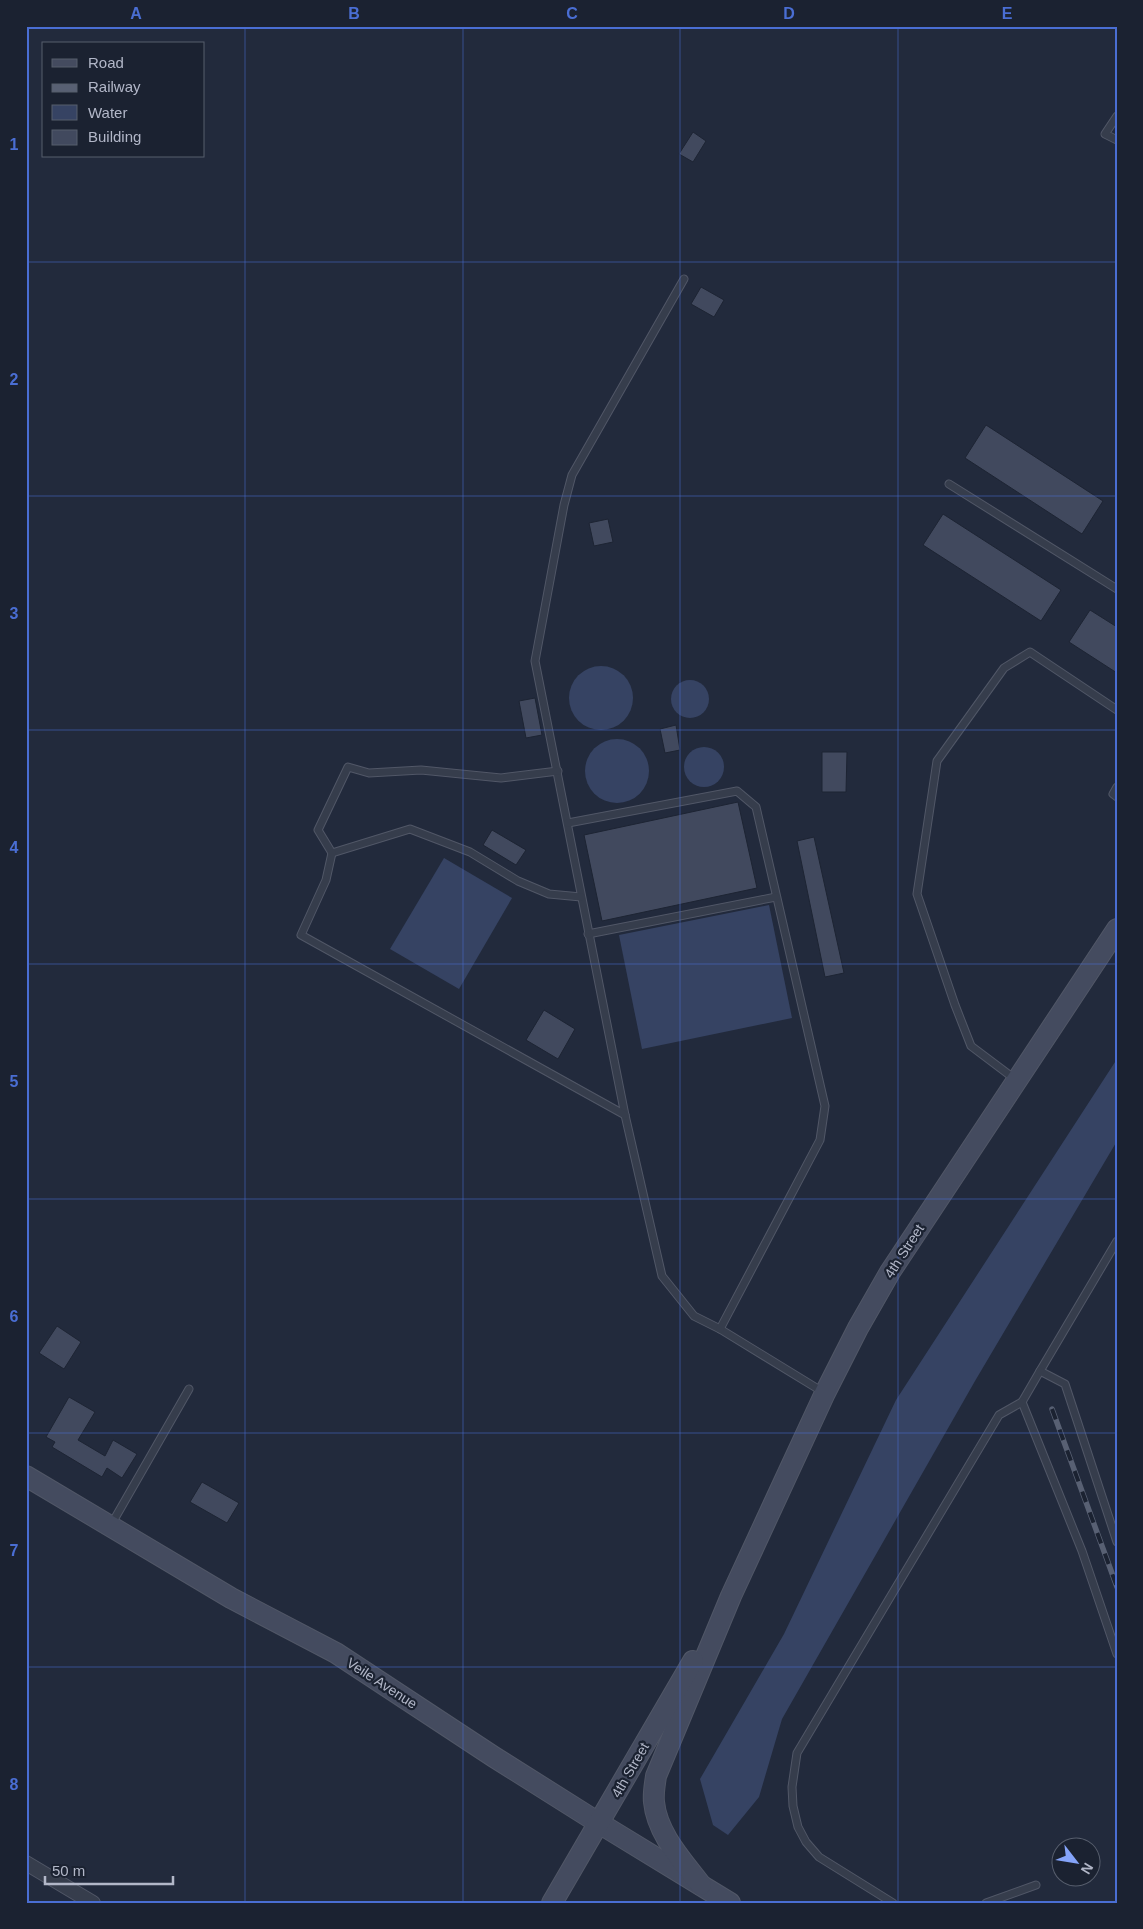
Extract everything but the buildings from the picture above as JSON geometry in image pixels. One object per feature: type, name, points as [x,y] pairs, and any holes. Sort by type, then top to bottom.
[{"type":"street","name":"4th Street","points":[[552,1903],[731,1596],[825,1393],[858,1328],[890,1272],[1117,929]]},
{"type":"street","name":"Veile Avenue","points":[[26,1476],[231,1598],[336,1653],[494,1757],[730,1903]]},
{"type":"street","points":[[701,1885],[664,1834],[654,1804],[654,1791],[656,1776],[731,1596]]},
{"type":"street","points":[[26,1863],[94,1903]]},
{"type":"lane","points":[[1117,116],[1106,134],[1117,140]]},
{"type":"lane","points":[[684,279],[572,475],[564,505],[535,662],[625,1115],[662,1276],[694,1316],[720,1329],[825,1393]]},
{"type":"lane","points":[[949,484],[1117,589]]},
{"type":"lane","points":[[1017,1080],[971,1046],[916,894],[937,761],[1004,668],[1030,652],[1117,710]]},
{"type":"lane","points":[[558,771],[501,778],[421,770],[369,773],[348,767],[318,830],[332,853],[326,880],[301,935],[625,1115]]},
{"type":"lane","points":[[1117,787],[1113,794],[1117,796]]},
{"type":"lane","points":[[568,823],[736,791],[756,807],[824,1106],[820,1140],[720,1329]]},
{"type":"lane","points":[[332,853],[410,829],[470,852],[518,881],[549,894],[581,897]]},
{"type":"lane","points":[[588,934],[776,896]]},
{"type":"lane","points":[[893,1903],[819,1857],[806,1842],[798,1827],[793,1806],[792,1787],[797,1753],[999,1415],[1022,1402],[1117,1241]]},
{"type":"lane","points":[[1040,1371],[1065,1384],[1117,1542]]},
{"type":"lane","points":[[110,1526],[189,1389]]},
{"type":"lane","points":[[1022,1402],[1082,1550],[1117,1654]]},
{"type":"lane","points":[[986,1903],[1036,1885]]},
{"type":"water","points":[[601,666],[619,672],[627,680],[633,698],[627,716],[619,724],[601,730],[583,724],[575,716],[569,698],[575,680],[583,672]]},
{"type":"water","points":[[690,680],[697,681],[703,686],[708,692],[708,706],[703,712],[697,717],[690,718],[683,717],[677,712],[672,706],[671,699],[672,692],[677,686],[683,681]]},
{"type":"water","points":[[617,739],[629,741],[640,748],[647,759],[649,771],[647,783],[640,794],[629,801],[617,803],[605,801],[594,794],[587,783],[585,771],[587,759],[594,748],[605,741]]},
{"type":"water","points":[[704,747],[718,753],[724,767],[718,781],[704,787],[690,781],[684,767],[690,753]]},
{"type":"water","points":[[444,858],[512,898],[459,989],[390,949]]},
{"type":"water","points":[[769,905],[792,1018],[642,1049],[619,935]]},
{"type":"water","points":[[1117,1059],[1117,1141],[975,1381],[782,1719],[759,1797],[728,1835],[713,1825],[700,1779],[784,1634],[896,1400]]},
{"type":"railway","points":[[1052,1409],[1117,1587]]}]
